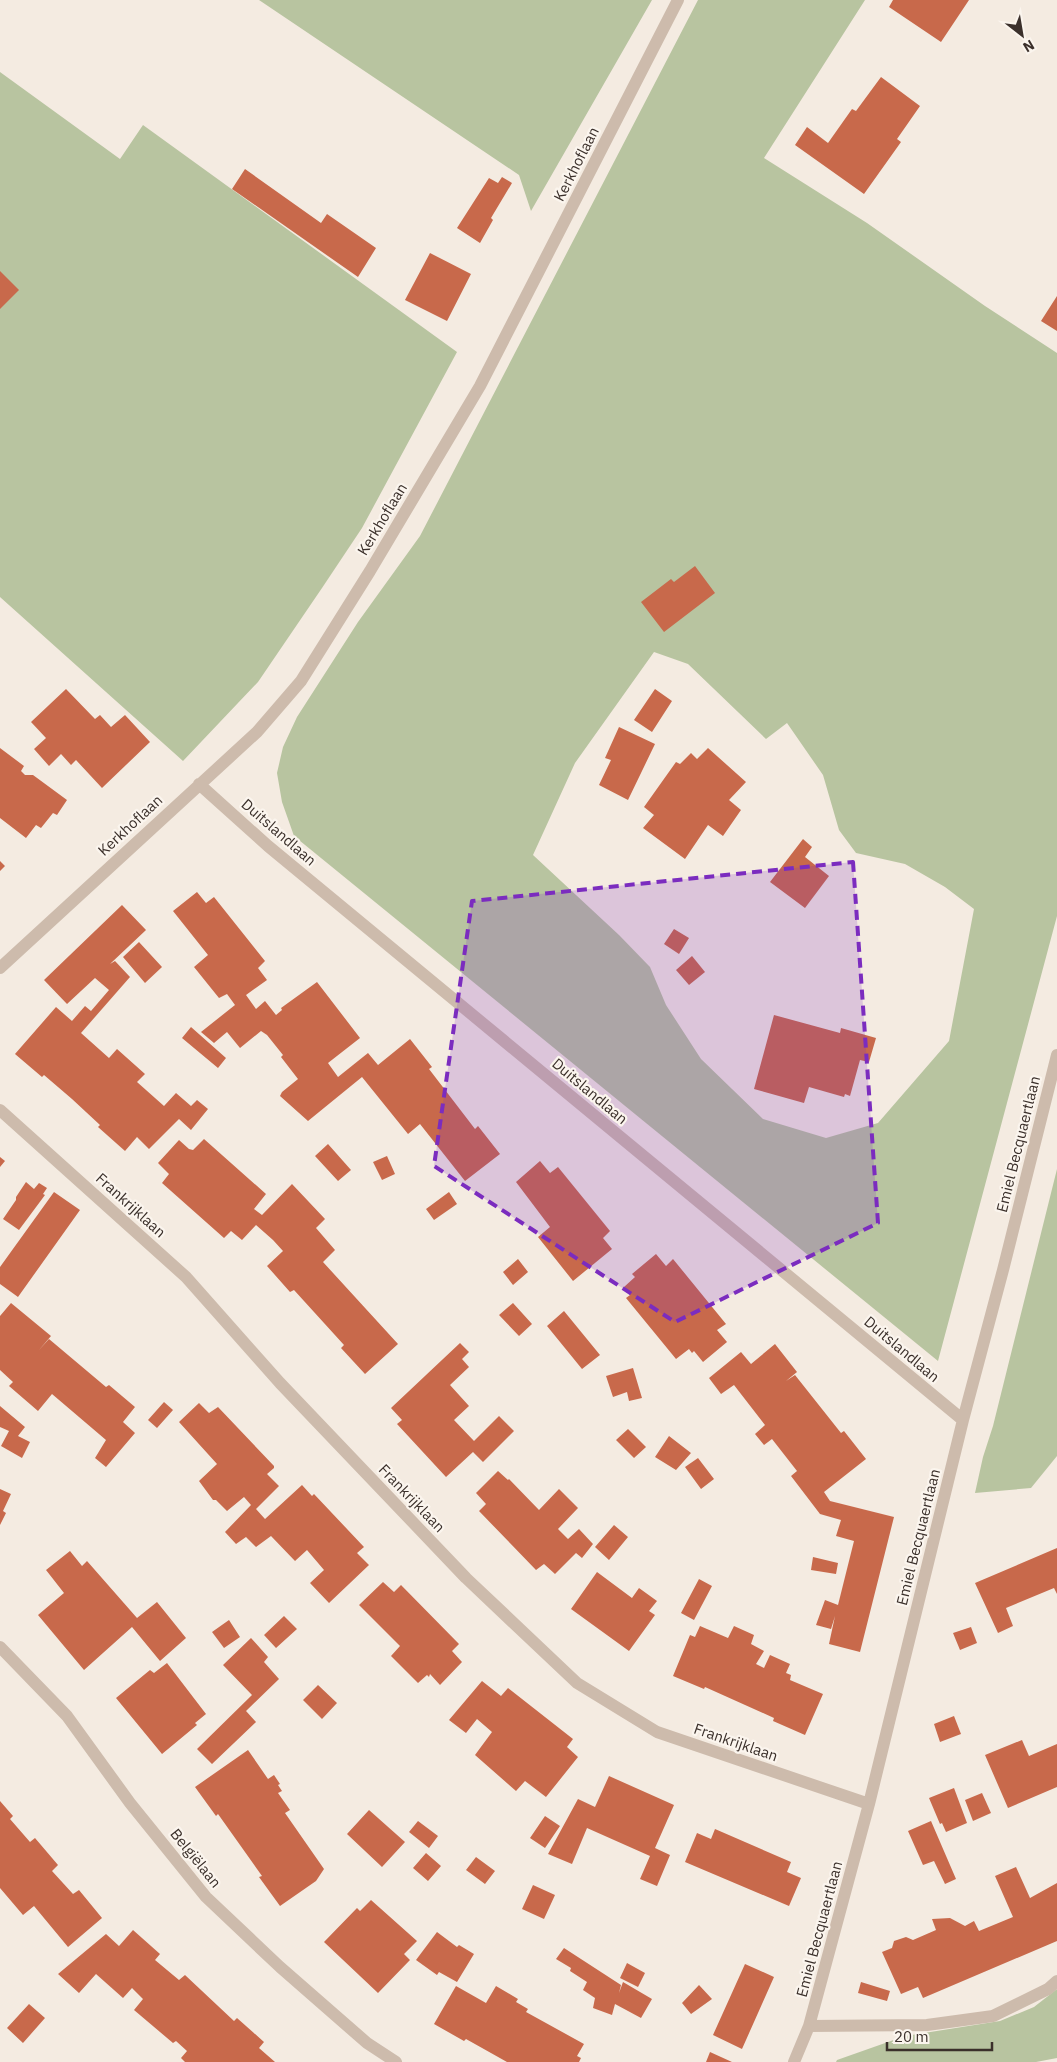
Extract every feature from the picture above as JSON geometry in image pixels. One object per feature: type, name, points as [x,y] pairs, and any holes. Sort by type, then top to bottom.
[{"type":"street","name":"Kerkhoflaan","points":[[0,968],[256,732],[301,681],[370,571],[480,386],[678,0]]},
{"type":"street","name":"Duitslandlaan","points":[[199,784],[268,846],[962,1420]]},
{"type":"street","name":"Emiel Becquaertlaan","points":[[794,2062],[809,2026],[869,1804],[962,1420],[1003,1270],[1057,1055]]},
{"type":"street","name":"Frankrijklaan","points":[[0,1110],[186,1277],[280,1383],[459,1571],[577,1683],[657,1732],[869,1804]]},
{"type":"street","name":"Belgiëlaan","points":[[0,1646],[66,1716],[130,1803],[206,1897],[280,1967],[367,2044],[396,2062]]},
{"type":"street","points":[[809,2026],[927,2025],[993,2016],[1048,1990],[1057,1981]]},
{"type":"highlighted area","points":[[853,862],[878,1223],[675,1322],[434,1166],[472,901]]},
{"type":"green space","points":[[259,0],[652,0],[531,211],[519,175]]},
{"type":"green space","points":[[698,0],[865,0],[764,158],[867,223],[985,306],[1057,353],[1057,916],[938,1361],[294,836],[282,802],[277,773],[283,747],[297,717],[358,622],[420,536]],"holes":[[[654,652],[688,664],[766,739],[787,723],[823,775],[839,830],[856,853],[905,864],[945,887],[974,909],[949,1041],[878,1123],[826,1138],[763,1119],[701,1059],[666,1005],[650,967],[619,935],[533,855],[575,763]]]},
{"type":"green space","points":[[0,72],[120,159],[143,125],[457,352],[362,528],[322,588],[258,682],[183,761],[0,597]]},
{"type":"green space","points":[[1057,1169],[1057,1456],[1031,1488],[975,1493],[983,1457],[993,1426]]},
{"type":"green space","points":[[1057,1989],[1057,2058],[1036,2062],[836,2062],[837,2060],[905,2036],[1000,2021],[1034,2007]]},
{"type":"building","points":[[893,0],[969,0],[941,42],[889,7]]},
{"type":"building","points":[[881,77],[920,106],[897,139],[901,142],[864,194],[795,145],[807,127],[828,143],[852,109],[856,111]]},
{"type":"building","points":[[245,169],[321,223],[327,214],[376,248],[358,277],[232,189]]},
{"type":"building","points":[[502,177],[512,183],[491,218],[493,220],[480,243],[457,228],[489,178],[498,183]]},
{"type":"building","points":[[430,253],[471,274],[447,321],[405,300]]},
{"type":"building","points":[[0,271],[19,290],[0,309]]},
{"type":"building","points":[[1057,296],[1057,331],[1041,321]]},
{"type":"building","points":[[695,566],[715,593],[664,632],[641,602],[671,579],[674,582]]},
{"type":"building","points":[[66,689],[95,719],[100,715],[111,727],[125,715],[150,742],[102,788],[76,760],[71,765],[61,754],[49,766],[34,749],[46,738],[31,722]]},
{"type":"building","points":[[655,689],[672,701],[652,732],[634,720]]},
{"type":"building","points":[[619,727],[655,744],[628,800],[599,785],[611,760],[605,758]]},
{"type":"building","points":[[0,748],[24,766],[21,771],[25,775],[33,775],[67,800],[57,815],[53,813],[41,828],[36,825],[26,838],[0,818]]},
{"type":"building","points":[[708,748],[746,782],[729,800],[741,810],[723,836],[708,825],[685,859],[643,828],[654,815],[644,807],[676,762],[680,764],[691,753],[697,759]]},
{"type":"building","points":[[803,839],[812,847],[805,857],[829,876],[805,908],[770,882]]},
{"type":"building","points":[[0,861],[5,866],[0,871]]},
{"type":"building","points":[[197,892],[206,903],[214,897],[265,961],[258,968],[267,980],[246,995],[256,1009],[265,1001],[276,1015],[282,1010],[281,1008],[317,982],[360,1038],[328,1063],[338,1077],[368,1053],[378,1065],[410,1039],[432,1067],[429,1069],[475,1129],[478,1126],[500,1154],[465,1181],[420,1124],[408,1134],[362,1077],[308,1121],[280,1096],[282,1092],[298,1079],[281,1057],[283,1055],[267,1035],[261,1031],[240,1048],[227,1032],[214,1043],[201,1032],[235,1005],[227,994],[219,998],[194,967],[208,955],[173,911]]},
{"type":"building","points":[[122,905],[146,930],[110,964],[115,961],[130,977],[81,1033],[109,1058],[117,1049],[145,1074],[137,1082],[164,1106],[176,1093],[191,1106],[197,1100],[208,1109],[191,1130],[179,1119],[149,1149],[137,1137],[125,1151],[98,1127],[100,1125],[72,1099],[15,1054],[56,1007],[72,1021],[85,1006],[91,1011],[109,990],[95,978],[67,1004],[44,980]]},
{"type":"building","points":[[674,929],[689,938],[679,954],[664,944]]},
{"type":"building","points":[[139,942],[162,967],[145,983],[123,957]]},
{"type":"building","points":[[692,956],[705,972],[689,985],[676,970]]},
{"type":"building","points":[[774,1015],[840,1033],[841,1028],[876,1038],[869,1062],[860,1060],[850,1096],[845,1094],[844,1097],[809,1087],[804,1103],[754,1089]]},
{"type":"building","points":[[191,1027],[226,1058],[218,1068],[182,1038]]},
{"type":"building","points":[[204,1139],[266,1194],[254,1209],[262,1215],[292,1184],[325,1219],[316,1228],[335,1250],[323,1262],[398,1344],[365,1374],[341,1348],[344,1345],[294,1290],[290,1292],[267,1266],[283,1251],[273,1240],[256,1225],[242,1240],[231,1231],[224,1238],[162,1183],[169,1174],[158,1163],[179,1140],[189,1149],[193,1150]]},
{"type":"building","points":[[328,1144],[351,1170],[338,1181],[315,1156]]},
{"type":"building","points":[[387,1156],[395,1174],[382,1180],[373,1162]]},
{"type":"building","points":[[0,1157],[5,1161],[0,1167]]},
{"type":"building","points":[[540,1161],[550,1173],[558,1167],[610,1231],[603,1238],[612,1249],[573,1281],[538,1237],[550,1227],[516,1182]]},
{"type":"building","points":[[26,1182],[34,1189],[39,1183],[47,1188],[43,1194],[45,1195],[19,1230],[3,1219]]},
{"type":"building","points":[[54,1192],[80,1210],[18,1297],[0,1284],[0,1267]]},
{"type":"building","points":[[449,1192],[457,1204],[434,1220],[426,1209]]},
{"type":"building","points":[[656,1254],[666,1266],[673,1259],[726,1324],[717,1330],[727,1342],[703,1362],[694,1351],[692,1353],[689,1349],[676,1359],[626,1298],[630,1295],[624,1287],[635,1277],[632,1274]]},
{"type":"building","points":[[518,1259],[528,1272],[513,1285],[503,1272]]},
{"type":"building","points":[[11,1303],[51,1336],[39,1350],[49,1339],[106,1387],[109,1385],[135,1407],[123,1422],[135,1433],[106,1467],[95,1458],[106,1440],[52,1394],[38,1411],[9,1386],[13,1382],[0,1370],[0,1316]]},
{"type":"building","points":[[513,1303],[532,1324],[519,1336],[499,1315]]},
{"type":"building","points":[[564,1311],[600,1355],[582,1369],[547,1326]]},
{"type":"building","points":[[460,1343],[469,1352],[462,1359],[469,1367],[450,1385],[469,1406],[454,1420],[474,1441],[499,1416],[514,1431],[483,1462],[473,1452],[446,1477],[397,1424],[402,1420],[391,1408]]},
{"type":"building","points":[[775,1344],[797,1372],[786,1381],[795,1375],[841,1433],[844,1431],[866,1459],[824,1492],[830,1501],[894,1517],[860,1652],[829,1644],[835,1616],[831,1629],[816,1625],[825,1600],[838,1605],[854,1541],[836,1536],[841,1520],[820,1514],[791,1476],[797,1471],[772,1439],[764,1445],[755,1434],[765,1425],[734,1385],[721,1394],[709,1378],[741,1352],[751,1364]]},
{"type":"building","points":[[633,1368],[642,1398],[629,1401],[627,1392],[613,1397],[606,1376]]},
{"type":"building","points":[[164,1402],[173,1410],[157,1428],[148,1420]]},
{"type":"building","points":[[199,1403],[209,1413],[218,1407],[274,1466],[267,1474],[279,1486],[256,1509],[265,1519],[302,1485],[312,1496],[314,1494],[364,1547],[357,1553],[369,1565],[329,1603],[310,1583],[324,1570],[307,1550],[295,1561],[271,1536],[256,1547],[246,1537],[236,1544],[225,1532],[251,1505],[244,1497],[227,1511],[216,1500],[213,1500],[199,1481],[217,1464],[179,1422]]},
{"type":"building","points":[[0,1406],[25,1427],[18,1436],[30,1442],[22,1458],[1,1446],[9,1431],[0,1427]]},
{"type":"building","points":[[628,1429],[646,1447],[634,1458],[616,1440]]},
{"type":"building","points":[[669,1436],[691,1453],[676,1470],[655,1457]]},
{"type":"building","points":[[698,1458],[714,1479],[701,1489],[685,1467]]},
{"type":"building","points":[[498,1471],[509,1479],[539,1510],[559,1489],[578,1508],[558,1529],[568,1539],[579,1529],[593,1544],[582,1558],[576,1553],[555,1574],[544,1564],[536,1570],[479,1511],[486,1504],[476,1493]]},
{"type":"building","points":[[0,1489],[11,1494],[3,1511],[6,1513],[0,1525]]},
{"type":"building","points":[[614,1525],[628,1537],[609,1560],[595,1547]]},
{"type":"building","points":[[1057,1548],[1057,1594],[1054,1588],[1006,1608],[1013,1626],[998,1633],[975,1583]]},
{"type":"building","points":[[70,1551],[82,1566],[87,1561],[137,1618],[157,1602],[186,1638],[160,1661],[132,1627],[84,1670],[38,1615],[64,1593],[46,1570]]},
{"type":"building","points":[[813,1557],[838,1563],[836,1574],[811,1570]]},
{"type":"building","points":[[597,1572],[632,1598],[639,1588],[657,1601],[649,1611],[655,1615],[629,1651],[571,1609]]},
{"type":"building","points":[[699,1579],[712,1586],[694,1620],[681,1613]]},
{"type":"building","points":[[383,1582],[394,1592],[401,1585],[459,1644],[452,1651],[462,1662],[440,1685],[430,1674],[429,1677],[427,1675],[418,1683],[391,1656],[400,1646],[359,1605]]},
{"type":"building","points":[[284,1616],[297,1629],[276,1648],[264,1635]]},
{"type":"building","points":[[229,1620],[240,1637],[224,1648],[212,1632]]},
{"type":"building","points":[[700,1626],[728,1638],[734,1626],[754,1635],[751,1644],[764,1651],[756,1664],[764,1668],[770,1655],[790,1664],[786,1673],[791,1675],[790,1680],[823,1694],[805,1735],[773,1721],[774,1718],[705,1687],[704,1689],[673,1676],[690,1635],[695,1637]]},
{"type":"building","points":[[971,1627],[977,1643],[960,1650],[953,1633]]},
{"type":"building","points":[[251,1638],[268,1657],[264,1662],[279,1679],[246,1711],[256,1722],[212,1764],[197,1749],[252,1695],[223,1665]]},
{"type":"building","points":[[167,1663],[206,1714],[195,1723],[197,1725],[162,1754],[116,1698],[150,1670],[154,1673]]},
{"type":"building","points":[[482,1681],[501,1696],[508,1688],[573,1739],[567,1747],[578,1757],[546,1797],[525,1781],[516,1791],[475,1755],[492,1732],[477,1719],[466,1733],[449,1720]]},
{"type":"building","points":[[318,1685],[337,1703],[322,1719],[303,1700]]},
{"type":"building","points":[[954,1716],[961,1734],[940,1742],[934,1724]]},
{"type":"building","points":[[1022,1740],[1029,1756],[1057,1744],[1057,1787],[1008,1808],[985,1755]]},
{"type":"building","points":[[248,1750],[268,1779],[274,1775],[280,1784],[278,1785],[282,1791],[278,1793],[290,1810],[285,1813],[324,1869],[316,1881],[280,1906],[259,1877],[262,1876],[218,1814],[216,1816],[195,1787]]},
{"type":"building","points":[[609,1776],[674,1805],[655,1848],[670,1855],[657,1886],[640,1879],[650,1856],[587,1828],[572,1864],[548,1854],[578,1799],[595,1807]]},
{"type":"building","points":[[954,1788],[967,1823],[946,1832],[942,1823],[940,1824],[929,1798]]},
{"type":"building","points":[[982,1793],[991,1813],[973,1821],[965,1800]]},
{"type":"building","points":[[0,1801],[13,1816],[10,1819],[30,1842],[35,1838],[58,1865],[52,1871],[73,1894],[79,1890],[102,1918],[68,1947],[34,1906],[23,1915],[0,1888]]},
{"type":"building","points":[[369,1810],[405,1842],[382,1867],[347,1834]]},
{"type":"building","points":[[545,1816],[560,1826],[545,1848],[530,1838]]},
{"type":"building","points":[[418,1821],[438,1836],[429,1848],[409,1832]]},
{"type":"building","points":[[931,1821],[956,1879],[945,1884],[934,1861],[923,1865],[908,1831]]},
{"type":"building","points":[[715,1829],[791,1862],[787,1872],[801,1878],[789,1906],[685,1862],[697,1833],[711,1839]]},
{"type":"building","points":[[426,1853],[441,1866],[428,1881],[413,1868]]},
{"type":"building","points":[[476,1857],[495,1871],[485,1884],[466,1870]]},
{"type":"building","points":[[1016,1867],[1030,1898],[1057,1883],[1057,1941],[923,1998],[918,1987],[901,1994],[882,1952],[892,1948],[894,1941],[906,1937],[913,1940],[936,1930],[932,1919],[950,1918],[965,1926],[974,1921],[979,1931],[1013,1917],[995,1876]]},
{"type":"building","points":[[533,1885],[555,1895],[544,1919],[522,1909]]},
{"type":"building","points":[[371,1900],[417,1941],[404,1954],[410,1960],[378,1993],[324,1942],[357,1908],[360,1911]]},
{"type":"building","points":[[133,1930],[160,1954],[155,1960],[179,1980],[185,1975],[234,2021],[237,2018],[264,2042],[259,2048],[275,2062],[185,2062],[181,2058],[187,2051],[176,2041],[173,2043],[134,2010],[143,1999],[132,1988],[123,1998],[96,1974],[79,1993],[58,1974],[106,1934],[119,1946]]},
{"type":"building","points":[[437,1932],[457,1947],[459,1945],[474,1954],[457,1982],[439,1972],[437,1975],[416,1960]]},
{"type":"building","points":[[564,1948],[621,1985],[619,1993],[623,1982],[652,1999],[641,2018],[615,2004],[612,2015],[593,2008],[595,1998],[583,1990],[587,1982],[570,1971],[571,1968],[556,1959]]},
{"type":"building","points":[[627,1963],[645,1973],[638,1987],[620,1978]]},
{"type":"building","points":[[745,1964],[774,1977],[742,2049],[713,2035]]},
{"type":"building","points":[[861,1982],[890,1991],[887,2001],[858,1993]]},
{"type":"building","points":[[699,1985],[712,1999],[691,2014],[682,2003]]},
{"type":"building","points":[[456,1986],[486,2003],[496,1986],[518,1999],[516,2002],[528,2009],[526,2012],[584,2044],[577,2056],[581,2058],[579,2062],[507,2062],[434,2024]]},
{"type":"building","points":[[29,2004],[45,2018],[23,2043],[7,2028]]},
{"type":"building","points":[[710,2052],[732,2062],[706,2062]]}]
